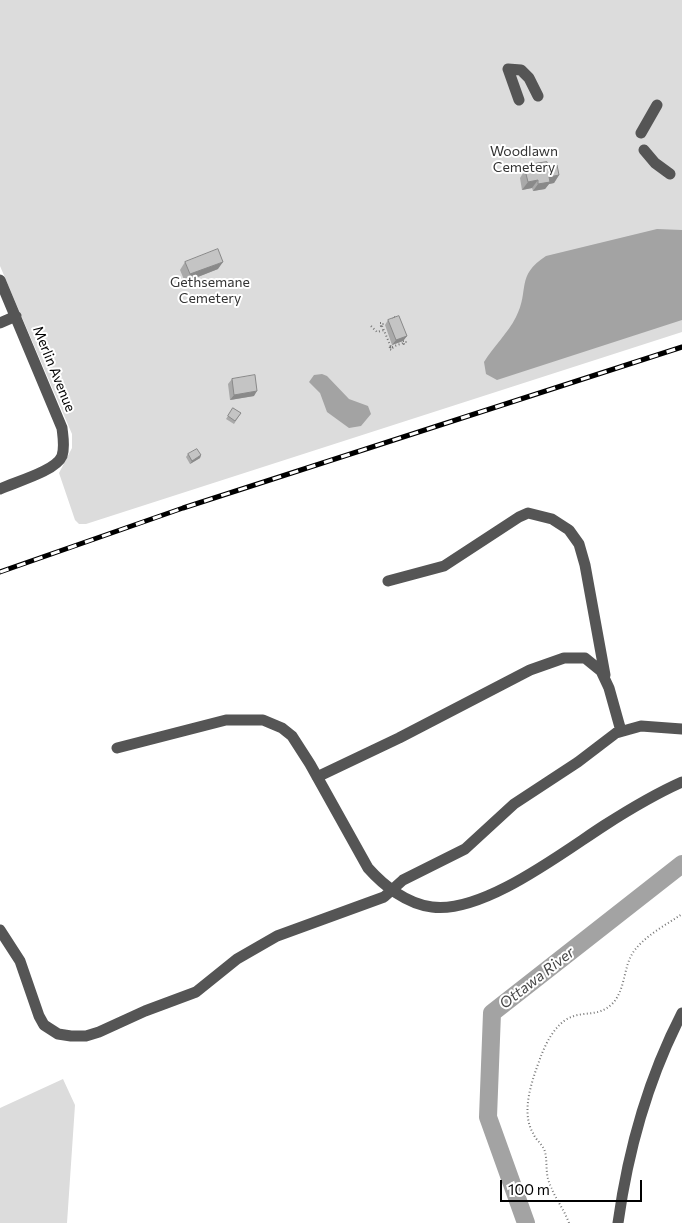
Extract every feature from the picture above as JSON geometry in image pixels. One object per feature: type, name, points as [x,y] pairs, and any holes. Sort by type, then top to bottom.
[{"type":"street","points":[[519,100],[508,70],[521,70],[529,78],[538,96]]},
{"type":"street","points":[[641,133],[657,105]]},
{"type":"street","points":[[644,150],[655,163],[670,174]]},
{"type":"street","name":"Merlin Avenue","points":[[0,280],[62,428],[64,446],[62,457],[50,468],[0,489]]},
{"type":"street","points":[[0,323],[16,316]]},
{"type":"street","points":[[388,581],[444,566],[518,516],[528,513],[552,520],[569,530],[582,551],[606,678],[621,731]]},
{"type":"street","points":[[317,777],[548,662],[564,658],[585,658],[594,664],[606,678]]},
{"type":"street","points":[[118,748],[226,720],[263,720],[282,728],[292,736],[368,868],[392,890],[403,897],[432,908],[465,904],[526,876],[635,806],[682,782]]},
{"type":"street","points":[[0,930],[20,961],[38,1016],[44,1024],[58,1034],[86,1036],[99,1032],[144,1010],[196,992],[237,959],[277,936],[384,897],[404,880],[424,868],[465,849],[514,804],[621,731],[641,726],[682,729]]},
{"type":"street","points":[[618,1223],[625,1177],[639,1120],[663,1053],[682,1013]]},
{"type":"path","points":[[399,327],[395,320],[383,325],[391,347],[404,342],[402,334]]},
{"type":"path","points":[[371,326],[376,332],[384,330]]},
{"type":"path","points":[[569,1223],[545,1172],[544,1149],[532,1132],[528,1109],[532,1078],[545,1045],[554,1031],[567,1019],[583,1014],[599,1013],[613,1003],[624,982],[633,952],[653,933],[682,914]]},
{"type":"green space","points":[[0,0],[682,0],[682,332],[86,524],[79,524],[75,520],[59,473],[72,448],[72,434],[0,266]]},
{"type":"green space","points":[[63,1079],[75,1105],[67,1223],[0,1223],[0,1108]]},
{"type":"shaded area","points":[[657,229],[682,230],[682,320],[497,380],[486,374],[484,362],[516,317],[527,277],[536,263],[546,256]]},
{"type":"shaded area","points":[[322,374],[327,376],[349,399],[368,406],[371,414],[361,426],[349,428],[327,412],[320,393],[309,382],[314,375]]},
{"type":"building","points":[[547,162],[548,166],[557,165],[559,175],[549,177],[550,182],[538,184],[538,180],[528,182],[525,170],[535,168],[534,164]]},
{"type":"building","points":[[218,249],[223,262],[190,274],[185,262]]},
{"type":"building","points":[[399,316],[407,336],[396,340],[388,320]]},
{"type":"building","points":[[255,375],[257,391],[234,395],[232,379]]},
{"type":"building","points":[[233,408],[241,413],[235,421],[228,416]]},
{"type":"building","points":[[197,449],[201,455],[192,461],[188,454]]},
{"type":"waterway","name":"Ottawa River","points":[[526,1223],[488,1117],[492,1013],[682,864]]},
{"type":"railway","points":[[0,572],[183,508],[682,347]]},
{"type":"park label","name":"Woodlawn Cemetery","points":[[524,160]]},
{"type":"park label","name":"Gethsemane Cemetery","points":[[210,290]]}]
